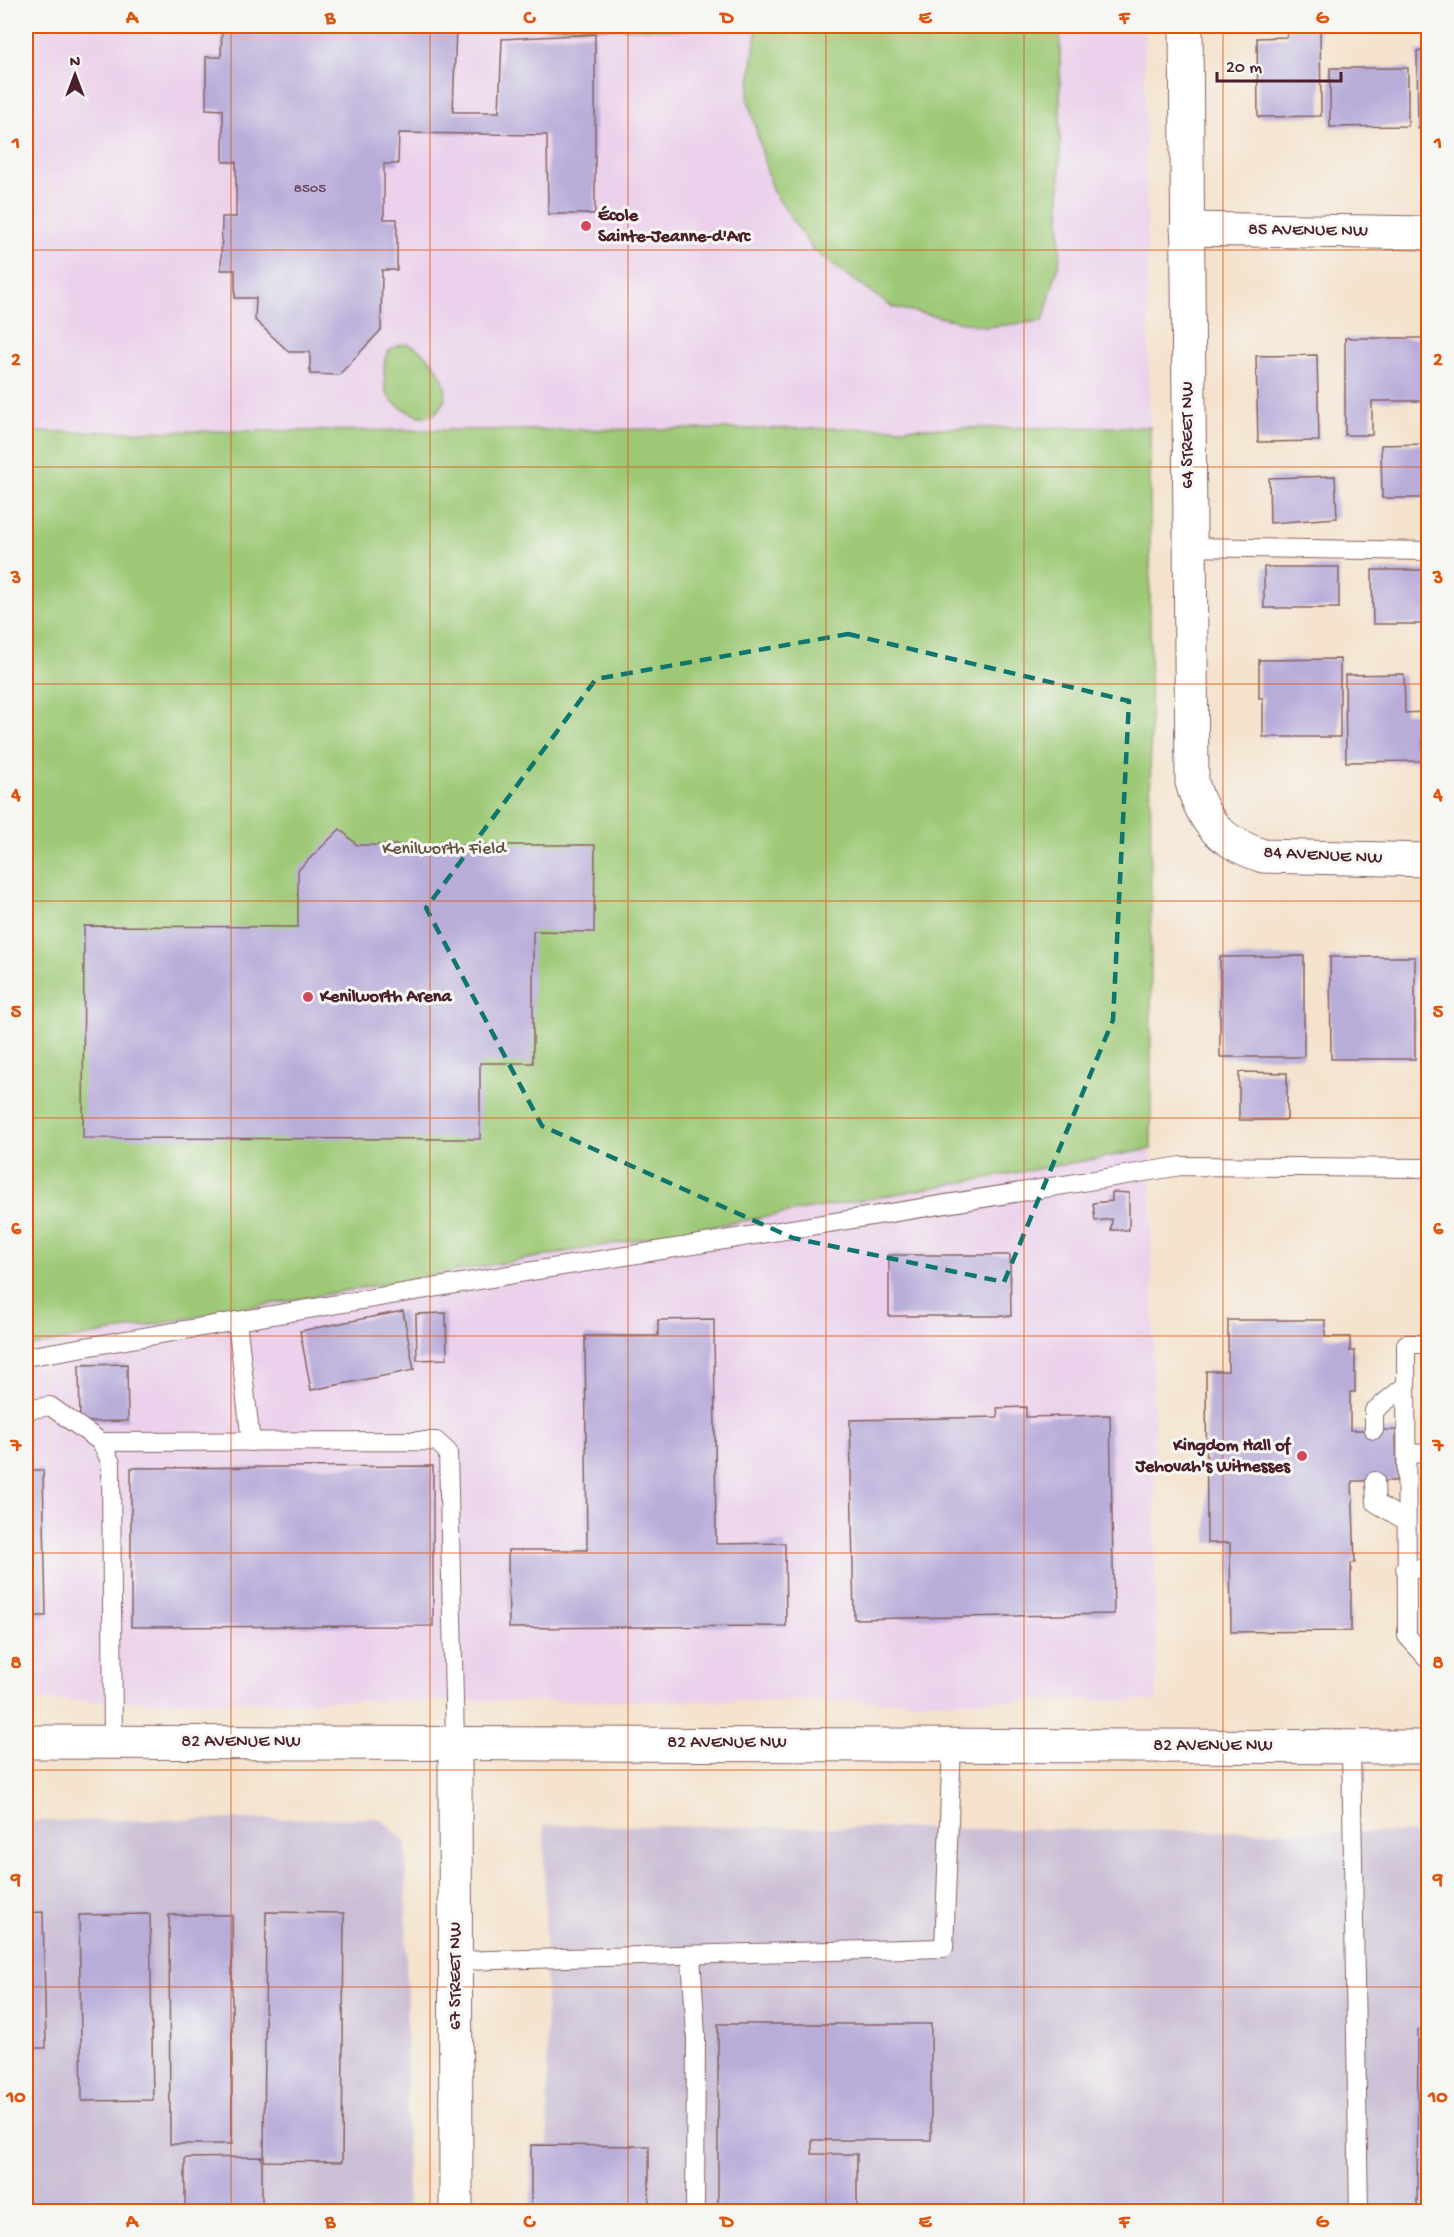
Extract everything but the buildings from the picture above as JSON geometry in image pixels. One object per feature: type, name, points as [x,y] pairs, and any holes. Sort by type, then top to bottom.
[{"type":"street","name":"64 STREET NW","points":[[1186,26],[1188,547],[1192,782],[1198,803],[1207,820],[1222,836]]},
{"type":"street","name":"85 AVENUE NW","points":[[1187,229],[1428,233]]},
{"type":"street","name":"84 AVENUE NW","points":[[1222,836],[1241,848],[1263,856],[1428,860]]},
{"type":"street","name":"82 AVENUE NW","points":[[26,1742],[455,1741],[1428,1747]]},
{"type":"street","name":"67 STREET NW","points":[[455,1741],[456,2211]]},
{"type":"lane","points":[[1188,547],[1428,551]]},
{"type":"lane","points":[[26,1357],[1180,1166],[1428,1168]]},
{"type":"lane","points":[[237,1321],[252,1442]]},
{"type":"lane","points":[[1428,1344],[1406,1344],[1405,1569],[1407,1636],[1428,1659]]},
{"type":"lane","points":[[1374,1431],[1374,1411],[1406,1385]]},
{"type":"lane","points":[[26,1410],[50,1406],[101,1442],[111,1463],[113,1742]]},
{"type":"lane","points":[[101,1442],[436,1441],[448,1452],[455,1741]]},
{"type":"lane","points":[[1407,1453],[1428,1454]]},
{"type":"lane","points":[[1375,1481],[1376,1503],[1406,1521]]},
{"type":"lane","points":[[1405,1569],[1428,1569]]},
{"type":"lane","points":[[456,1961],[944,1948],[952,1744]]},
{"type":"lane","points":[[1351,1746],[1359,2211]]},
{"type":"lane","points":[[692,1955],[696,2036],[695,2211]]},
{"type":"highlighted area","points":[[848,634],[1129,701],[1113,1020],[1004,1282],[793,1238],[542,1126],[426,908],[596,679]]},
{"type":"shaded area","name":"École Sainte-Jeanne-d'Arc","points":[[26,26],[1144,26],[1150,427],[26,432]]},
{"type":"shaded area","points":[[1151,1149],[1157,1701],[26,1701],[26,1347]]},
{"type":"shaded area","points":[[379,1818],[406,1842],[407,2211],[26,2211],[26,1821]]},
{"type":"shaded area","points":[[544,1825],[1428,1833],[1428,2211],[549,2211]]},
{"type":"green space","points":[[514,26],[688,26],[688,30]]},
{"type":"green space","points":[[757,26],[1060,26],[1060,259],[1043,321],[986,327],[892,307],[814,251],[772,190],[748,99]]},
{"type":"green space","points":[[407,344],[416,348],[434,364],[445,384],[442,405],[429,416],[417,415],[404,409],[393,401],[386,391],[384,366],[387,355],[394,347]]},
{"type":"green space","name":"Kenilworth Field","points":[[1150,427],[1151,1149],[26,1347],[26,432]]},
{"type":"place","name":"École Sainte-Jeanne-d'Arc","points":[[586,226]]},
{"type":"place","name":"Kenilworth Arena","points":[[308,997]]},
{"type":"place","name":"Kingdom Hall of Jehovah's Witnesses","points":[[1302,1456]]}]
